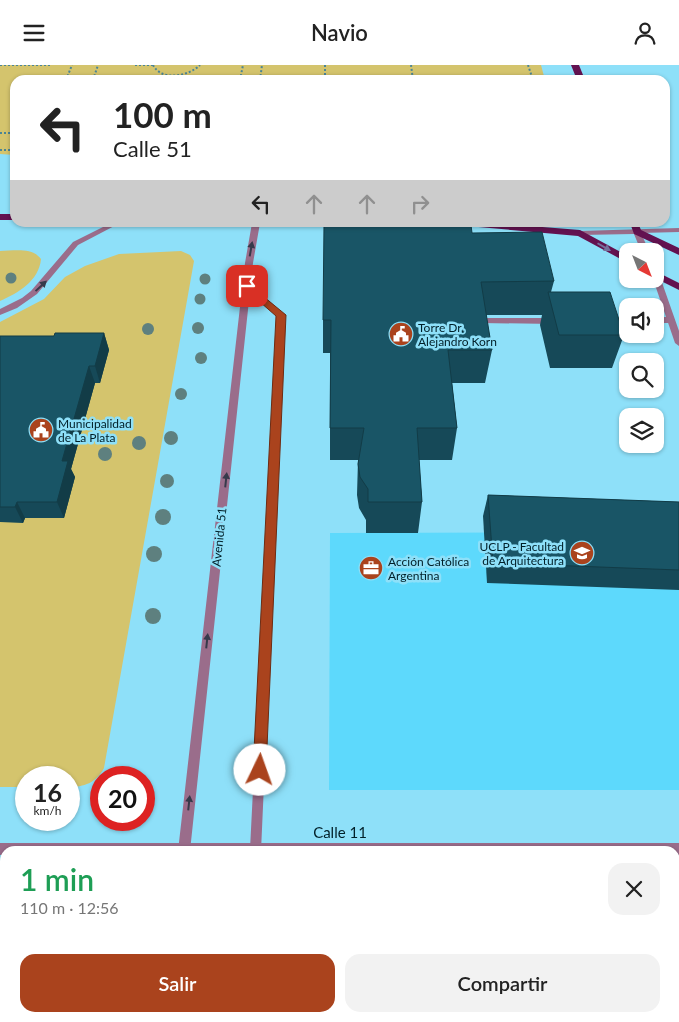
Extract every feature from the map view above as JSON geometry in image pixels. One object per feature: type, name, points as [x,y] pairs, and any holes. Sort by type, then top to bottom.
[{"type":"main road","points":[[512,227],[580,233],[619,255]]},
{"type":"main road","points":[[635,227],[637,232],[679,252]]},
{"type":"main road","points":[[664,279],[679,287]]},
{"type":"street","points":[[0,312],[16,306],[33,294],[47,281],[73,246],[109,227]]},
{"type":"street","name":"Avenida 51","points":[[184,846],[247,286],[255,227]]},
{"type":"street","points":[[580,233],[679,230]]},
{"type":"street","points":[[637,232],[642,243]]},
{"type":"street","points":[[247,286],[281,315],[256,846]]},
{"type":"street","points":[[660,288],[679,343]]},
{"type":"street","points":[[484,321],[561,321]]},
{"type":"street","points":[[599,321],[619,321]]},
{"type":"street","points":[[664,321],[671,321]]},
{"type":"path","points":[[0,65],[52,65]]},
{"type":"path","points":[[135,65],[153,65],[156,71],[174,75],[194,71],[200,65]]},
{"type":"shaded area","points":[[0,65],[541,65],[544,75],[10,75],[10,155],[0,154]]},
{"type":"shaded area","points":[[0,251],[28,251],[41,259],[32,280],[14,294],[0,301]]},
{"type":"shaded area","points":[[181,251],[190,255],[194,261],[104,766],[90,766],[90,782],[80,786],[80,766],[15,766],[15,787],[0,787],[0,322],[44,299],[65,277],[85,266],[119,254]]},
{"type":"shaded area","points":[[679,532],[679,790],[329,790],[330,533]]},
{"type":"building","points":[[324,227],[471,227],[472,233],[542,232],[554,281],[481,282],[492,350],[448,350],[457,428],[417,428],[422,502],[368,502],[368,489],[360,477],[358,464],[364,428],[330,428],[331,320],[323,320]]},
{"type":"building","points":[[548,292],[610,292],[619,320],[619,335],[559,335]]},
{"type":"building","name":"Municipalidad de La Plata","points":[[55,333],[104,333],[95,366],[89,366],[62,461],[68,461],[57,502],[17,502],[15,507],[0,507],[0,336],[54,336]]},
{"type":"building","name":"UCLP - Facultad de Arquitectura","points":[[488,495],[679,502],[679,570],[493,563]]},
{"type":"place","name":"Torre Dr. Alejandro Korn","points":[[401,334]]},
{"type":"place","name":"Municipalidad de La Plata","points":[[41,430]]},
{"type":"place","name":"UCLP - Facultad de Arquitectura","points":[[582,553]]},
{"type":"place","name":"Acción Católica Argentina","points":[[371,568]]},
{"type":"route","points":[[247,286],[281,315],[260,770]]}]
